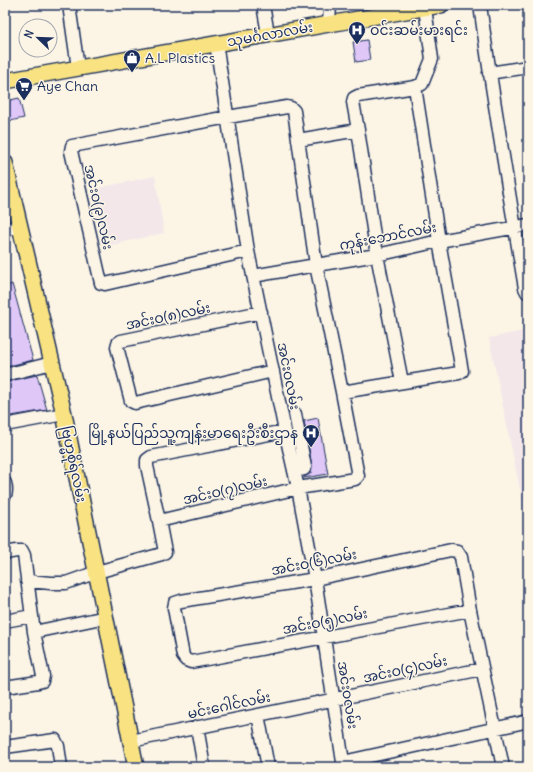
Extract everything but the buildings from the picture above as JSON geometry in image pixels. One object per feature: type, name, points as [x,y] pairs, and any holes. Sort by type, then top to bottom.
[{"type":"main road","name":"သုမင်္ဂလာလမ်း","points":[[5,81],[441,5]]},
{"type":"main road","name":"ဗြဟ္မစိုရ်လမ်း","points":[[5,163],[64,414],[136,767]]},
{"type":"street","points":[[69,5],[78,68]]},
{"type":"street","points":[[263,5],[268,34]]},
{"type":"street","points":[[329,24],[330,5]]},
{"type":"street","points":[[480,5],[489,73],[514,227],[525,288],[528,292]]},
{"type":"street","points":[[402,382],[377,255],[358,130],[352,102],[354,98],[358,96],[415,87],[422,84],[432,59],[425,8]]},
{"type":"street","name":"အင်းဝလမ်း","points":[[216,44],[248,251],[286,437],[298,488],[315,579],[343,764],[528,721]]},
{"type":"street","points":[[489,73],[528,67]]},
{"type":"street","points":[[228,116],[287,107],[294,111],[316,265],[342,392],[459,373],[462,371],[438,241],[415,87]]},
{"type":"street","name":"အင်းဝ(၉)လမ်း","points":[[228,116],[76,145],[72,146],[71,151],[101,283],[104,284],[248,251]]},
{"type":"street","points":[[298,140],[358,130]]},
{"type":"street","name":"ကုန်းဘောင်လမ်း","points":[[253,276],[377,255],[438,241],[528,225]]},
{"type":"street","points":[[5,230],[20,226]]},
{"type":"street","name":"အင်းဝ(၈)လမ်း","points":[[261,312],[122,341],[118,343],[117,347],[131,401],[135,403],[273,371]]},
{"type":"street","points":[[5,376],[52,363]]},
{"type":"street","name":"အင်းဝ(၇)လမ်း","points":[[159,520],[298,488],[355,479],[358,476],[342,392]]},
{"type":"street","points":[[5,425],[64,414]]},
{"type":"street","points":[[294,471],[304,469],[305,467],[295,414]]},
{"type":"street","points":[[27,581],[66,583],[97,572],[165,552],[147,466],[147,460],[151,457],[286,437],[300,441]]},
{"type":"street","points":[[5,483],[5,494]]},
{"type":"street","name":"အင်းဝ(၆)လမ်း","points":[[186,660],[174,608],[175,603],[315,579],[451,550],[457,551],[461,557],[470,610]]},
{"type":"street","points":[[5,554],[22,551],[24,555],[34,632],[43,676],[42,681],[5,687]]},
{"type":"street","points":[[470,610],[503,767]]},
{"type":"street","name":"အင်းဝ(၅)လမ်း","points":[[186,660],[191,662],[470,610]]},
{"type":"street","points":[[5,621],[32,616]]},
{"type":"street","points":[[34,632],[106,617]]},
{"type":"street","name":"အင်းဝ(၄)လမ်း","points":[[333,699],[482,669]]},
{"type":"street","name":"မင်းဂေါင်လမ်း","points":[[131,741],[333,699]]},
{"type":"street","points":[[258,715],[268,767]]},
{"type":"street","points":[[197,727],[204,767]]},
{"type":"street","points":[[5,747],[55,740],[58,746],[61,767]]},
{"type":"shaded area","points":[[155,176],[164,233],[102,247],[93,189]]},
{"type":"shaded area","points":[[5,247],[13,286],[5,288]]},
{"type":"shaded area","points":[[528,330],[528,519],[526,519],[489,338]]},
{"type":"place","name":"ဝင်းဆမ်းမားရင်း","points":[[357,45]]},
{"type":"place","name":"A.L Plastics","points":[[132,73]]},
{"type":"place","name":"Aye Chan","points":[[24,101]]},
{"type":"place","name":"မြို့နယ်ပြည်သူ့ကျန်းမာရေးဦးစီးဌာန","points":[[311,448]]}]
